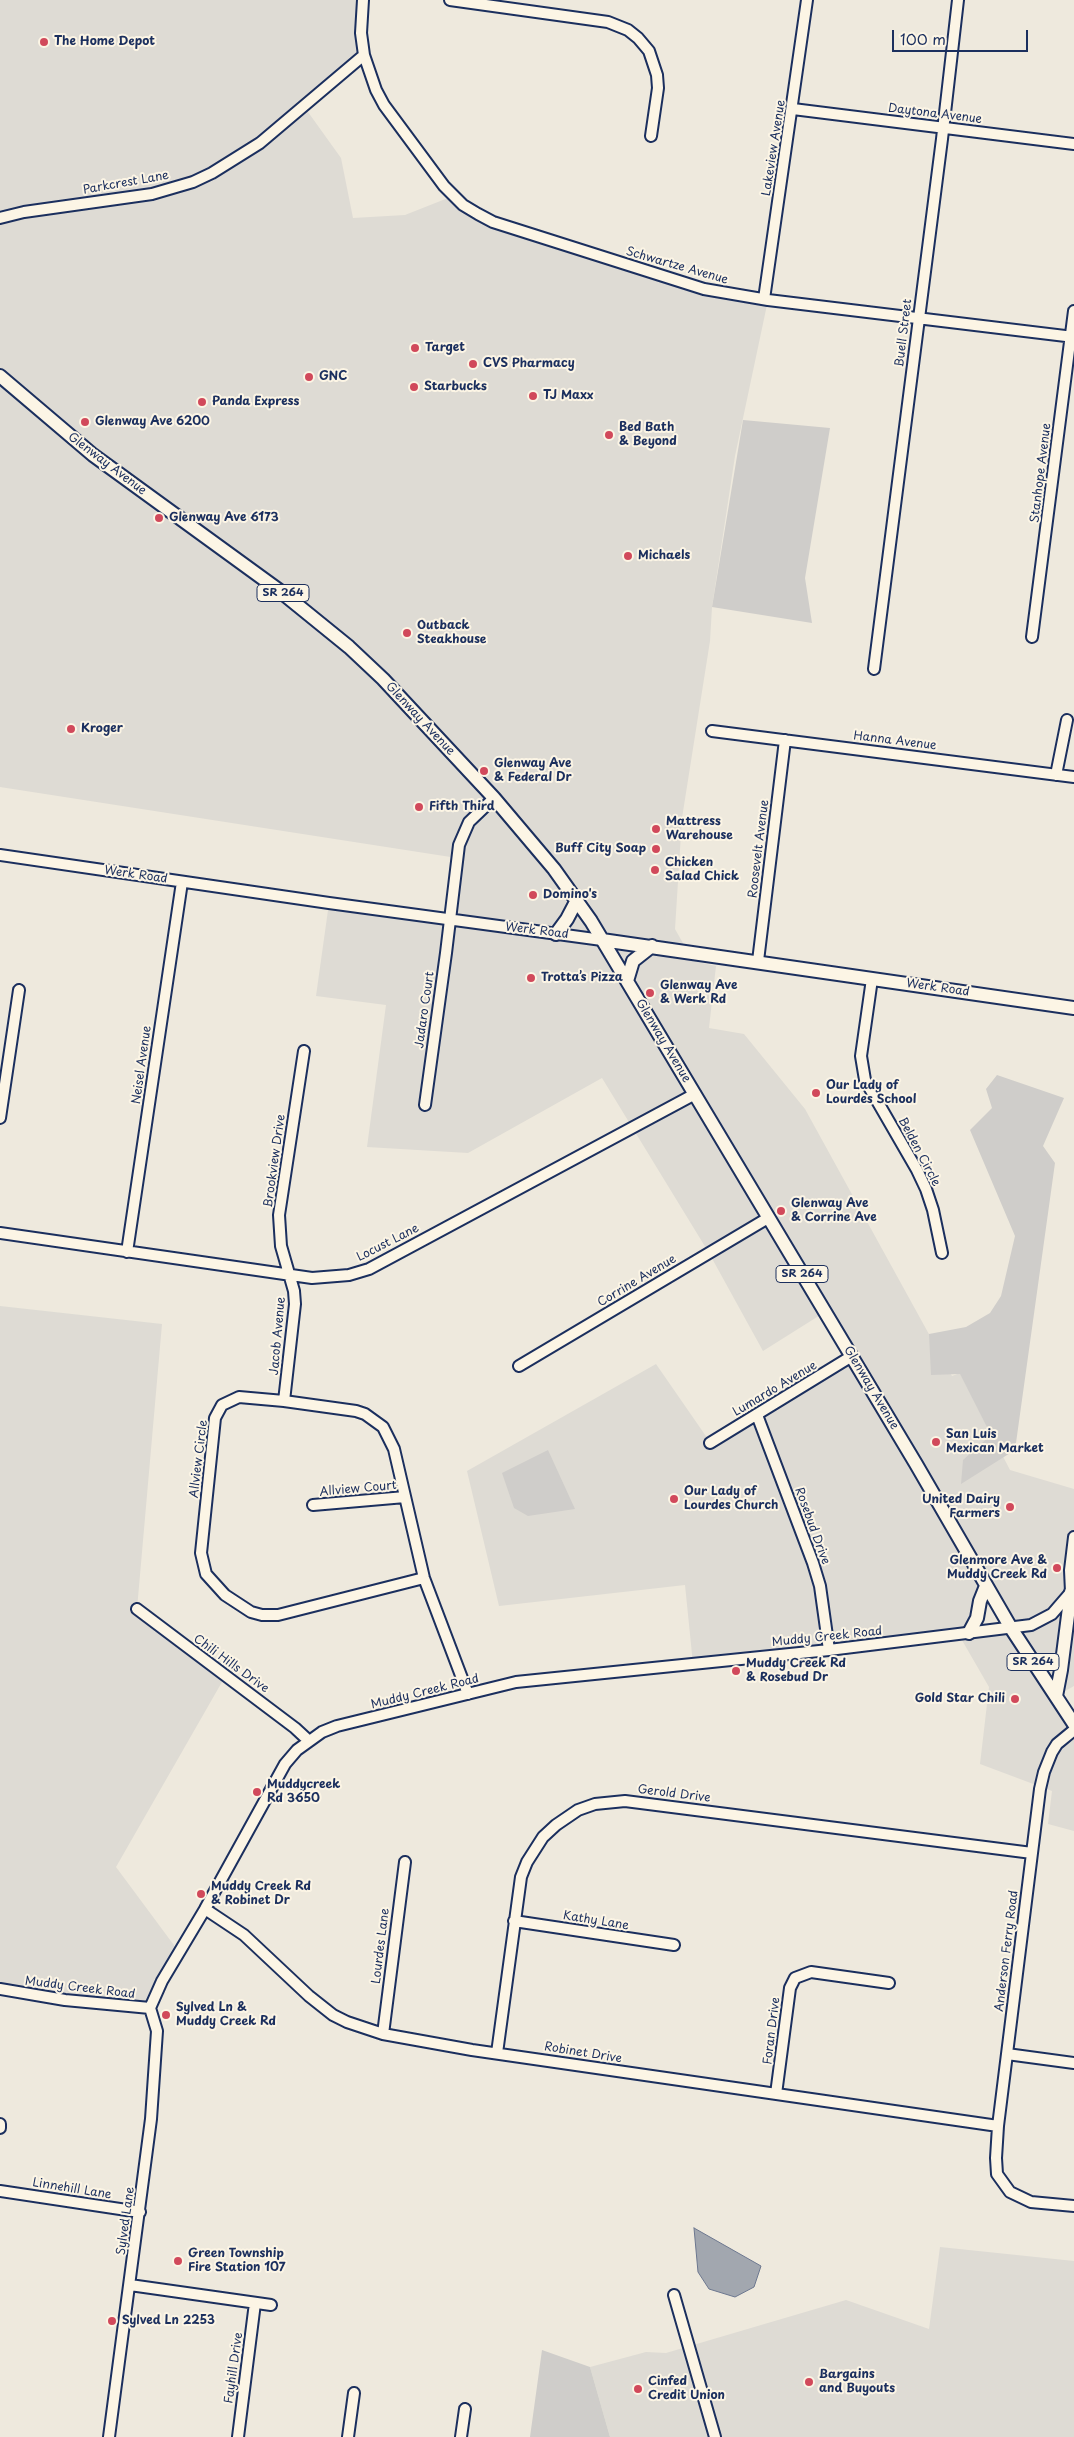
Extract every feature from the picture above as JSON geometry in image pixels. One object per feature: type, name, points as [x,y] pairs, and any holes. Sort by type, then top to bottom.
[{"type":"main road","name":"Glenway Avenue","points":[[0,376],[93,455],[280,590],[335,635],[383,679],[494,798],[554,869],[577,900],[602,940],[852,1356],[1011,1628],[1074,1724]]},
{"type":"main road","points":[[556,934],[577,900]]},
{"type":"main road","name":"Werk Road","points":[[602,940],[1074,1008]]},
{"type":"main road","points":[[626,980],[633,961],[652,946]]},
{"type":"main road","points":[[969,1633],[977,1618],[980,1601],[986,1586]]},
{"type":"main road","points":[[1056,1696],[1071,1592]]},
{"type":"street","name":"Schwartze Avenue","points":[[363,0],[361,33],[364,55],[370,78],[384,105],[444,186],[463,204],[493,222],[704,289],[764,299],[1072,337]]},
{"type":"street","points":[[450,0],[608,22],[628,30],[649,51],[658,75],[651,136]]},
{"type":"street","name":"Lakeview Avenue","points":[[764,299],[793,109],[807,0]]},
{"type":"street","name":"Buell Street","points":[[874,669],[958,0]]},
{"type":"street","name":"Parkcrest Lane","points":[[0,218],[24,212],[152,194],[193,182],[253,148],[364,55]]},
{"type":"street","name":"Daytona Avenue","points":[[793,109],[1074,144]]},
{"type":"street","name":"Stanhope Avenue","points":[[1032,637],[1074,311]]},
{"type":"street","points":[[1056,775],[1067,720]]},
{"type":"street","name":"Hanna Avenue","points":[[712,731],[1074,777]]},
{"type":"street","name":"Roosevelt Avenue","points":[[758,962],[785,740]]},
{"type":"street","name":"Jadaro Court","points":[[424,1104],[460,838],[469,822],[494,798]]},
{"type":"street","name":"Werk Road","points":[[0,855],[602,940]]},
{"type":"street","name":"Neisel Avenue","points":[[127,1252],[182,882]]},
{"type":"street","name":"Belden Circle","points":[[872,979],[861,1056],[865,1080],[926,1189],[933,1210],[942,1253]]},
{"type":"street","points":[[0,1118],[19,990]]},
{"type":"street","name":"Brookview Drive","points":[[288,1274],[281,1246],[279,1215],[304,1051]]},
{"type":"street","name":"Locust Lane","points":[[0,1233],[312,1278],[333,1277],[369,1269],[695,1094]]},
{"type":"street","name":"Corrine Avenue","points":[[519,1366],[768,1218]]},
{"type":"street","name":"Jacob Avenue","points":[[284,1402],[295,1304],[294,1292],[288,1274]]},
{"type":"street","name":"Lumardo Avenue","points":[[710,1442],[852,1356]]},
{"type":"street","name":"Allview Circle","points":[[424,1578],[270,1616],[251,1612],[239,1606],[212,1583],[202,1564],[201,1553],[218,1410],[225,1402],[239,1397],[356,1411],[376,1420],[389,1436],[394,1449],[424,1578],[468,1694]]},
{"type":"street","name":"Rosebud Drive","points":[[757,1415],[820,1586],[828,1650]]},
{"type":"street","name":"Allview Court","points":[[313,1505],[406,1497]]},
{"type":"street","points":[[1071,1592],[1070,1570],[1074,1537]]},
{"type":"street","name":"Muddy Creek Road","points":[[0,1989],[65,2000],[150,2008],[162,1980],[205,1909],[285,1764],[308,1740],[337,1726],[516,1682],[828,1650],[1031,1625],[1046,1619],[1061,1606],[1071,1592]]},
{"type":"street","name":"Chili Hills Drive","points":[[137,1609],[280,1716],[308,1740]]},
{"type":"street","name":"Anderson Ferry Road","points":[[1074,1730],[1057,1744],[1044,1772],[998,2126],[997,2174],[1003,2185],[1010,2192],[1031,2202],[1074,2206]]},
{"type":"street","name":"Gerold Drive","points":[[497,2052],[521,1877],[535,1847],[566,1816],[587,1807],[608,1802],[625,1801],[825,1825],[1032,1853]]},
{"type":"street","name":"Lourdes Lane","points":[[383,2034],[405,1862]]},
{"type":"street","name":"Robinet Drive","points":[[205,1909],[244,1935],[332,2015],[383,2034],[413,2041],[998,2126]]},
{"type":"street","name":"Kathy Lane","points":[[514,1921],[674,1945]]},
{"type":"street","name":"Foran Drive","points":[[776,2094],[790,1988],[795,1978],[811,1972],[890,1983]]},
{"type":"street","name":"Sylved Lane","points":[[109,2437],[140,2212],[156,2067],[157,2031],[150,2008]]},
{"type":"street","points":[[1007,2054],[1074,2063]]},
{"type":"street","name":"Linnehill Lane","points":[[0,2191],[140,2212]]},
{"type":"street","points":[[130,2285],[271,2305]]},
{"type":"street","points":[[674,2294],[715,2437]]},
{"type":"street","name":"Fayhill Drive","points":[[238,2437],[255,2302]]},
{"type":"street","points":[[348,2437],[354,2393]]},
{"type":"street","points":[[461,2437],[465,2409]]},
{"type":"shaded area","points":[[0,0],[363,0],[364,55],[303,105],[341,158],[353,218],[405,215],[453,196],[478,214],[684,283],[768,300],[735,456],[712,607],[710,641],[682,818],[675,929],[693,961],[716,966],[709,1028],[744,1034],[805,1109],[952,1376],[960,1373],[1010,1470],[1074,1489],[1074,1686],[1056,1696],[1074,1724],[1074,1831],[1048,1824],[1052,1791],[980,1764],[989,1687],[959,1635],[693,1664],[685,1585],[499,1606],[467,1471],[656,1364],[710,1442],[852,1356],[825,1312],[763,1351],[709,1253],[602,1078],[468,1153],[367,1147],[386,1005],[316,996],[329,903],[450,920],[457,858],[0,787]],"holes":[[[986,1586],[1011,1628],[969,1633]]]},
{"type":"shaded area","points":[[743,420],[830,428],[805,578],[812,623],[712,607]]},
{"type":"shaded area","points":[[997,1075],[1064,1098],[1043,1146],[1055,1163],[1015,1450],[961,1484],[963,1460],[991,1435],[960,1374],[931,1375],[929,1334],[966,1327],[990,1313],[1001,1296],[1015,1236],[970,1130],[992,1108],[986,1089]]},
{"type":"shaded area","points":[[0,1306],[162,1324],[137,1609],[226,1675],[116,1867],[179,1952],[150,2008],[0,1989]]},
{"type":"shaded area","points":[[548,1450],[575,1509],[528,1516],[514,1508],[502,1473]]},
{"type":"shaded area","points":[[694,2228],[761,2266],[754,2287],[735,2297],[709,2289],[698,2272]]},
{"type":"shaded area","points":[[940,2247],[1074,2261],[1074,2437],[610,2437],[590,2367],[646,2352],[666,2353],[846,2300],[929,2329]]},
{"type":"shaded area","points":[[542,2350],[590,2367],[610,2437],[530,2437]]},
{"type":"place","name":"The Home Depot","points":[[44,42]]},
{"type":"place","name":"Target","points":[[415,348]]},
{"type":"place","name":"CVS Pharmacy","points":[[473,364]]},
{"type":"place","name":"GNC","points":[[309,377]]},
{"type":"place","name":"Starbucks","points":[[414,387]]},
{"type":"place","name":"TJ Maxx","points":[[533,396]]},
{"type":"place","name":"Panda Express","points":[[202,402]]},
{"type":"place","name":"Glenway Ave 6200","points":[[85,422]]},
{"type":"place","name":"Bed Bath & Beyond","points":[[609,435]]},
{"type":"place","name":"Glenway Ave 6173","points":[[159,518]]},
{"type":"place","name":"Michaels","points":[[628,556]]},
{"type":"place","name":"Outback Steakhouse","points":[[407,633]]},
{"type":"place","name":"Kroger","points":[[71,729]]},
{"type":"place","name":"Glenway Ave & Federal Dr","points":[[484,771]]},
{"type":"place","name":"Fifth Third","points":[[419,807]]},
{"type":"place","name":"Mattress Warehouse","points":[[656,829]]},
{"type":"place","name":"Buff City Soap","points":[[656,849]]},
{"type":"place","name":"Chicken Salad Chick","points":[[655,870]]},
{"type":"place","name":"Domino's","points":[[533,895]]},
{"type":"place","name":"Trotta’s Pizza","points":[[531,978]]},
{"type":"place","name":"Glenway Ave & Werk Rd","points":[[650,993]]},
{"type":"place","name":"Our Lady of Lourdes School","points":[[816,1093]]},
{"type":"place","name":"Glenway Ave & Corrine Ave","points":[[781,1211]]},
{"type":"place","name":"San Luis Mexican Market","points":[[936,1442]]},
{"type":"place","name":"Our Lady of Lourdes Church","points":[[674,1499]]},
{"type":"place","name":"United Dairy Farmers","points":[[1010,1507]]},
{"type":"place","name":"Glenmore Ave & Muddy Creek Rd","points":[[1057,1568]]},
{"type":"place","name":"Muddy Creek Rd & Rosebud Dr","points":[[736,1671]]},
{"type":"place","name":"Gold Star Chili","points":[[1015,1699]]},
{"type":"place","name":"Muddycreek Rd 3650","points":[[257,1792]]},
{"type":"place","name":"Muddy Creek Rd & Robinet Dr","points":[[201,1894]]},
{"type":"place","name":"Sylved Ln & Muddy Creek Rd","points":[[166,2015]]},
{"type":"place","name":"Green Township Fire Station 107","points":[[178,2261]]},
{"type":"place","name":"Sylved Ln 2253","points":[[112,2321]]},
{"type":"place","name":"Bargains and Buyouts","points":[[809,2382]]},
{"type":"place","name":"Cinfed Credit Union","points":[[638,2389]]}]
